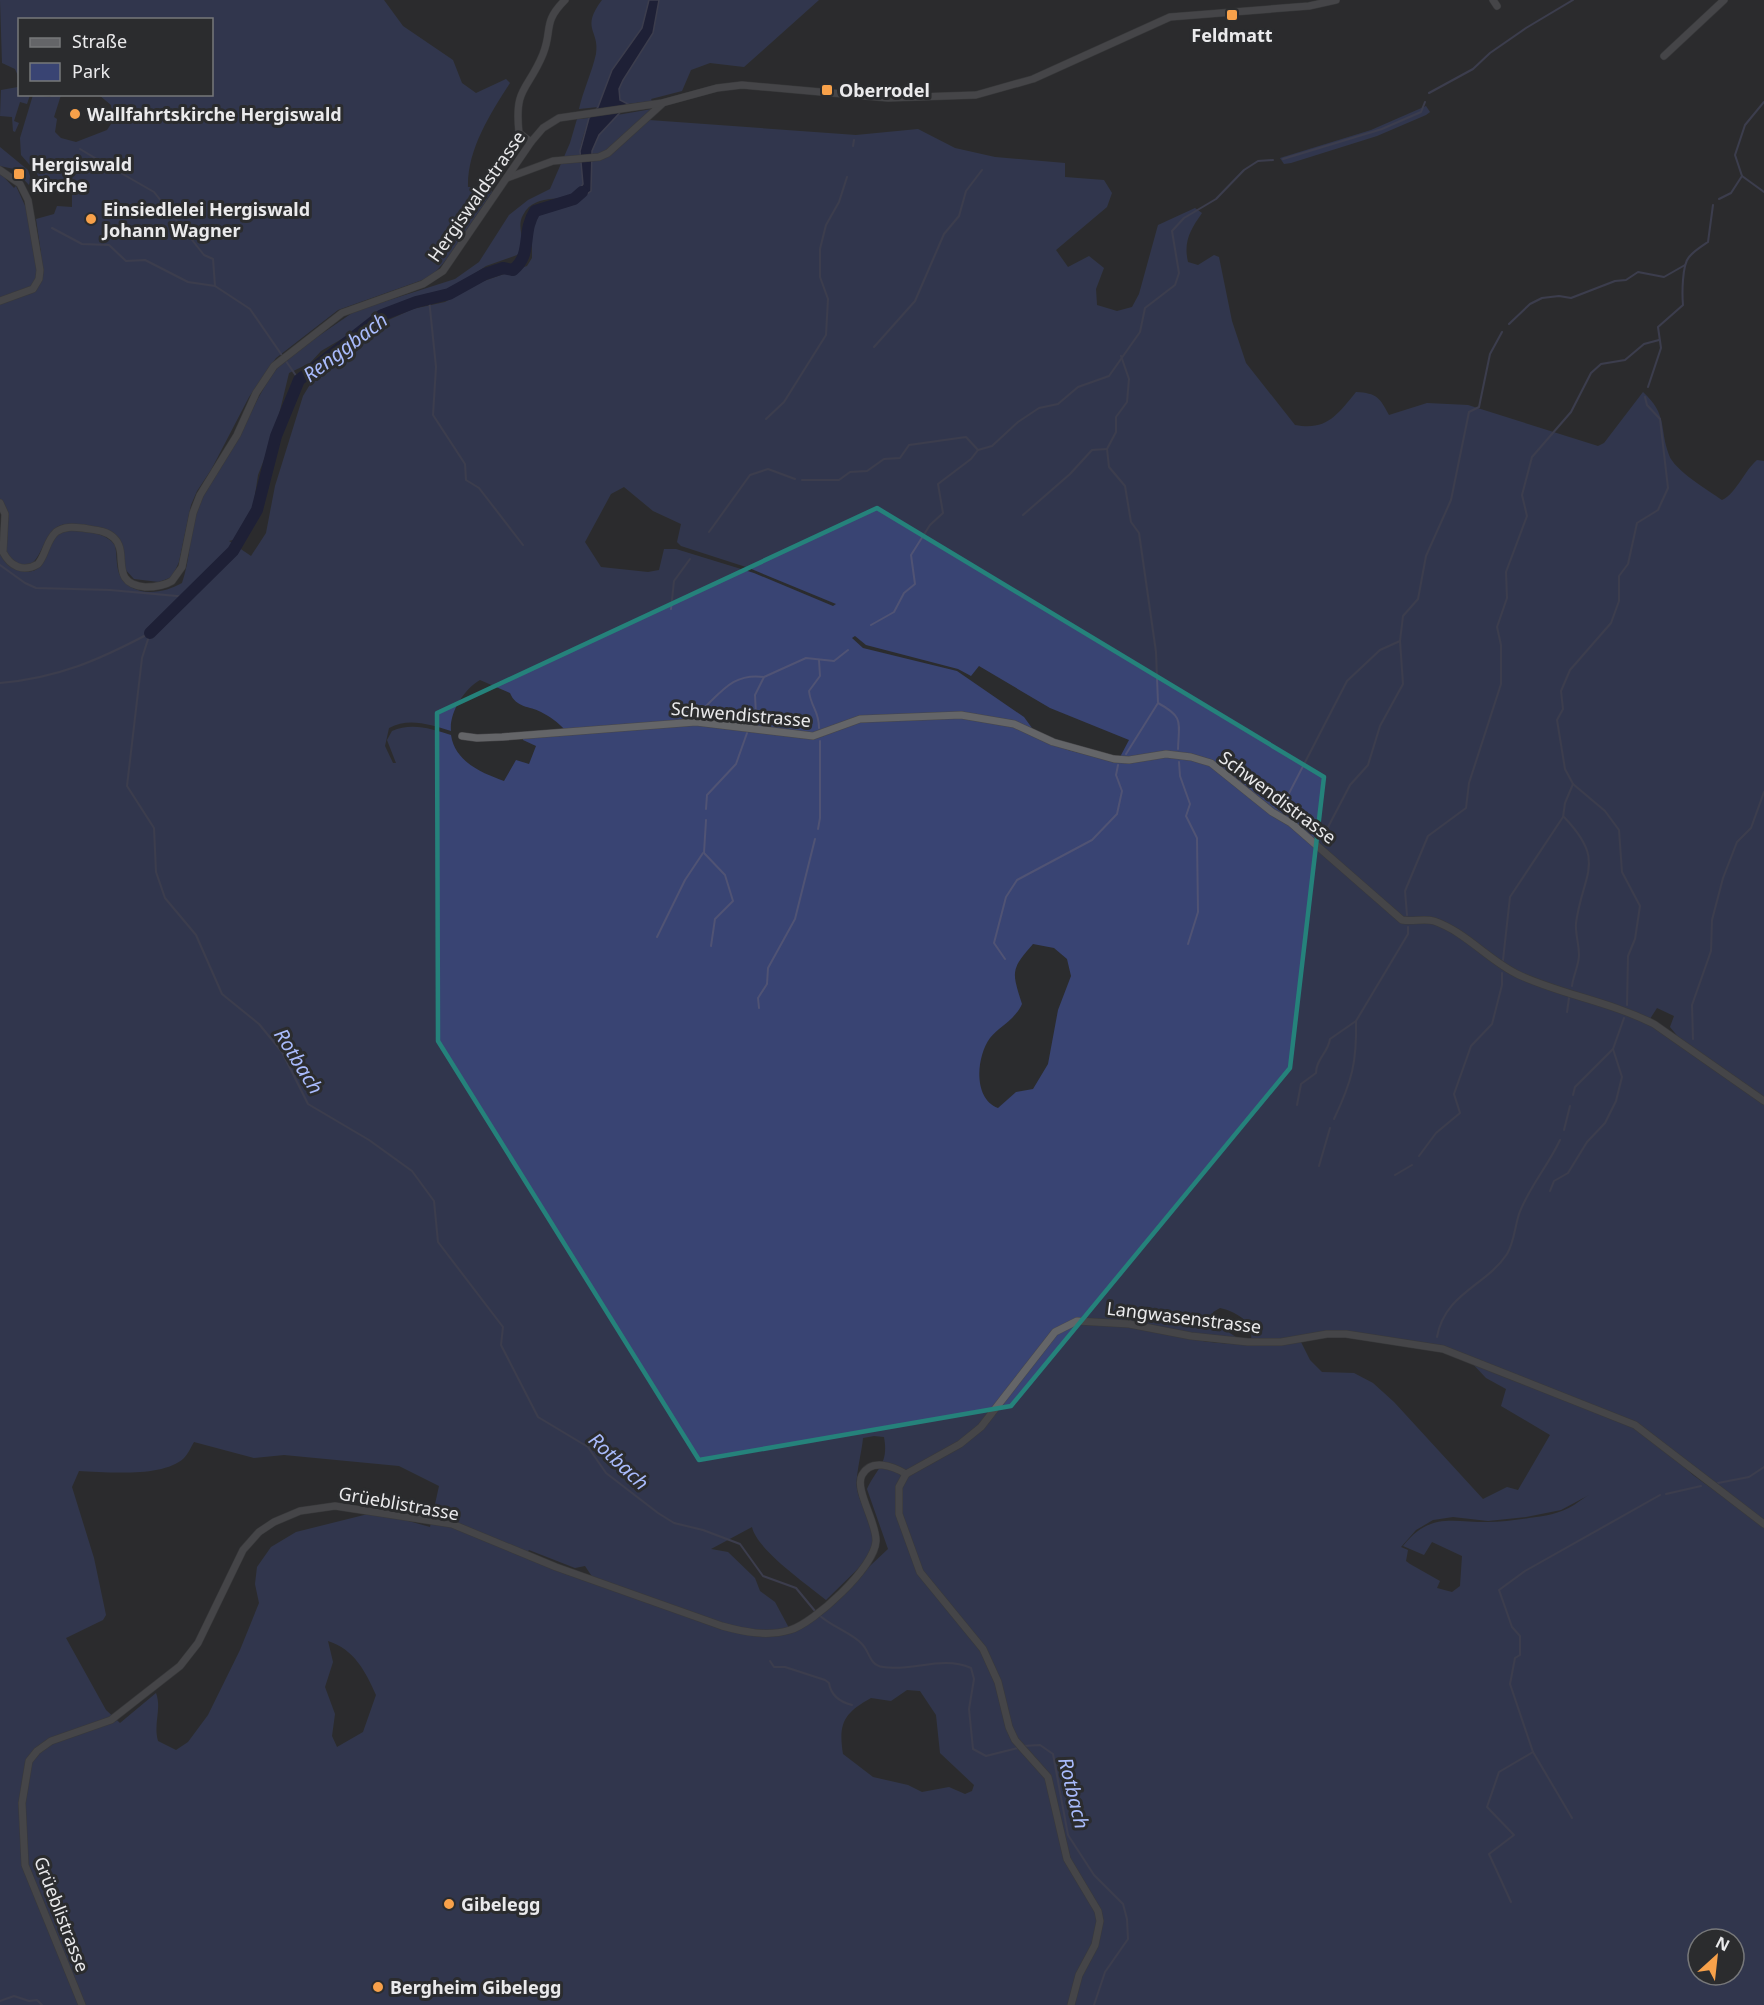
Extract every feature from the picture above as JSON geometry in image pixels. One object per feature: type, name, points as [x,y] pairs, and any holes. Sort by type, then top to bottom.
[{"type":"street","points":[[531,142],[519,133],[518,105],[522,88],[544,51],[549,19],[565,0]]},
{"type":"street","name":"Hergiswaldstrasse","points":[[0,503],[5,514],[3,552],[16,566],[26,569],[38,564],[54,534],[62,529],[73,527],[103,532],[113,537],[119,548],[122,572],[132,582],[147,587],[167,585],[177,576],[182,567],[193,513],[200,495],[237,435],[256,393],[280,360],[342,313],[436,278],[531,142],[543,128],[559,118],[662,103],[717,88],[742,85],[888,98],[976,95],[1033,79],[1170,17],[1309,6],[1336,0]]},
{"type":"street","points":[[1664,56],[1724,0]]},
{"type":"street","points":[[507,178],[535,166],[598,157],[608,153],[662,103]]},
{"type":"street","points":[[0,170],[14,179],[26,194],[40,275],[33,289],[0,301]]},
{"type":"street","name":"Schwendistrasse","points":[[462,736],[493,738],[696,722],[813,736],[860,720],[961,715],[1014,724],[1053,742],[1114,759],[1129,760],[1166,754],[1211,763],[1340,862],[1359,884],[1385,903],[1402,920],[1435,922],[1477,946],[1500,965],[1522,976],[1635,1014],[1654,1024],[1764,1101]]},
{"type":"street","name":"Langwasenstrasse","points":[[906,1474],[960,1444],[981,1427],[1055,1332],[1077,1322],[1129,1324],[1191,1336],[1248,1342],[1281,1342],[1327,1334],[1346,1334],[1454,1352],[1626,1421],[1652,1436],[1764,1524]]},
{"type":"street","name":"Grüeblistrasse","points":[[81,2002],[25,1865],[22,1803],[23,1782],[29,1761],[36,1751],[51,1742],[111,1720],[180,1666],[198,1643],[243,1550],[251,1539],[274,1522],[300,1511],[335,1506],[452,1524],[556,1567],[745,1632],[780,1633],[792,1630],[812,1618],[842,1592],[873,1556],[875,1529],[860,1486],[861,1476],[869,1467],[886,1464],[906,1474]]},
{"type":"street","points":[[906,1474],[898,1487],[899,1514],[920,1572],[983,1649],[998,1682],[1009,1727],[1015,1740],[1048,1777],[1067,1859],[1098,1911],[1100,1921],[1095,1946],[1079,1975],[1071,2005]]},
{"type":"highlighted area","points":[[877,508],[1324,777],[1290,1068],[1011,1406],[699,1460],[438,1041],[437,713]]},
{"type":"green space","points":[[0,0],[384,0],[403,26],[453,60],[462,83],[476,93],[506,79],[510,83],[481,133],[471,160],[468,187],[492,187],[492,192],[447,259],[431,277],[338,310],[276,358],[249,397],[211,470],[197,491],[191,505],[179,562],[172,577],[159,582],[134,579],[124,568],[117,537],[107,531],[87,526],[69,524],[59,526],[52,531],[32,564],[25,566],[17,563],[6,553],[8,514],[0,499],[0,173],[14,188],[16,186],[27,210],[36,255],[41,253],[36,219],[54,214],[57,206],[72,207],[72,191],[51,190],[43,185],[36,172],[21,155],[20,138],[33,96],[61,96],[54,117],[57,119],[55,132],[61,138],[76,142],[107,130],[113,121],[111,105],[100,96],[213,96],[213,18],[18,18],[18,76],[15,69],[2,63]]},
{"type":"green space","points":[[602,0],[649,0],[642,28],[612,70],[598,107],[579,109],[596,54],[597,46],[591,24],[592,17]]},
{"type":"green space","points":[[659,0],[819,0],[744,67],[710,63],[691,70],[682,91],[651,99],[652,101],[628,104],[620,100],[619,89],[653,33]]},
{"type":"green space","points":[[18,87],[18,96],[30,96],[27,104],[20,102],[14,121],[19,123],[15,132],[12,117],[0,116],[1,90]]},
{"type":"green space","points":[[1426,106],[1430,112],[1426,115],[1377,136],[1291,163],[1284,164],[1280,158],[1371,130]]},
{"type":"green space","points":[[652,109],[647,113],[649,120],[856,135],[918,129],[955,148],[995,157],[1065,163],[1065,177],[1104,180],[1112,193],[1107,207],[1056,250],[1068,267],[1089,256],[1104,268],[1096,289],[1097,305],[1117,311],[1132,307],[1139,294],[1158,225],[1195,208],[1202,213],[1194,224],[1187,241],[1188,262],[1198,265],[1214,255],[1219,257],[1232,321],[1246,363],[1295,425],[1315,426],[1323,423],[1337,414],[1356,392],[1373,395],[1383,404],[1389,415],[1427,403],[1468,405],[1598,446],[1604,443],[1643,392],[1660,415],[1672,461],[1693,480],[1722,500],[1732,493],[1757,460],[1764,461],[1764,1099],[1684,1044],[1670,1027],[1674,1016],[1657,1008],[1648,1022],[1764,1103],[1764,2005],[0,2005],[0,551],[9,565],[25,571],[33,571],[43,562],[53,540],[59,534],[72,530],[89,531],[111,540],[115,545],[119,573],[131,587],[157,592],[182,583],[195,515],[201,498],[233,446],[263,390],[285,359],[355,311],[455,279],[479,262],[509,215],[528,200],[550,189],[570,143],[577,119],[589,118],[580,149],[584,177],[580,190],[575,195],[536,202],[529,207],[521,220],[522,246],[517,255],[486,266],[445,293],[380,311],[345,337],[321,351],[310,363],[289,373],[275,431],[258,475],[252,514],[236,539],[229,541],[251,556],[266,533],[275,486],[303,396],[314,378],[384,322],[413,309],[445,302],[481,282],[527,266],[532,258],[532,227],[535,217],[539,213],[573,205],[591,191],[592,151],[599,135],[617,115]],"holes":[[[624,487],[653,511],[681,524],[677,542],[681,546],[749,568],[836,604],[833,606],[754,573],[676,549],[664,549],[659,570],[648,572],[601,567],[585,542],[611,494]],[[855,636],[866,645],[958,669],[971,676],[979,666],[1050,708],[1129,740],[1119,759],[1112,761],[1068,750],[1007,724],[966,716],[865,720],[813,738],[696,723],[523,737],[523,740],[536,746],[529,764],[516,760],[504,781],[487,774],[464,759],[458,752],[451,735],[422,727],[399,728],[392,731],[387,740],[396,763],[393,763],[385,746],[389,728],[404,723],[420,723],[451,731],[455,709],[468,689],[480,680],[510,693],[520,704],[537,710],[564,729],[686,720],[761,728],[768,724],[774,729],[813,735],[855,719],[960,713],[1032,728],[1024,717],[957,671],[863,648],[852,638]],[[1033,944],[1054,948],[1067,959],[1071,976],[1058,1010],[1048,1064],[1033,1089],[1016,1092],[998,1108],[984,1096],[981,1087],[979,1077],[982,1056],[990,1038],[1016,1014],[1022,1004],[1016,985],[1015,972],[1020,960]],[[1220,1308],[1238,1315],[1247,1323],[1251,1340],[1282,1341],[1338,1332],[1434,1345],[1456,1352],[1632,1422],[1655,1436],[1739,1505],[1736,1506],[1693,1475],[1655,1441],[1637,1429],[1470,1361],[1486,1378],[1506,1389],[1501,1406],[1550,1435],[1518,1490],[1507,1487],[1483,1499],[1394,1402],[1373,1383],[1354,1373],[1322,1372],[1310,1360],[1301,1342],[1220,1343],[1188,1338],[1175,1332],[1239,1339],[1216,1324],[1213,1312]],[[884,1437],[883,1460],[867,1489],[888,1549],[806,1626],[797,1630],[777,1635],[748,1634],[728,1630],[525,1554],[529,1550],[575,1568],[585,1566],[593,1578],[724,1626],[759,1633],[789,1628],[775,1602],[760,1591],[755,1578],[728,1552],[711,1549],[752,1527],[763,1546],[773,1556],[826,1600],[871,1556],[874,1538],[857,1489],[863,1438]],[[194,1442],[254,1458],[284,1455],[399,1466],[439,1486],[430,1527],[376,1512],[296,1532],[271,1547],[257,1567],[255,1584],[259,1603],[240,1650],[208,1715],[188,1742],[176,1750],[158,1741],[156,1693],[120,1723],[106,1710],[66,1638],[103,1620],[106,1615],[94,1558],[72,1487],[79,1471],[119,1473],[163,1469],[184,1458]],[[1589,1495],[1558,1513],[1498,1522],[1442,1521],[1422,1528],[1403,1546],[1424,1555],[1432,1542],[1462,1556],[1460,1586],[1452,1592],[1437,1588],[1440,1581],[1406,1561],[1408,1550],[1401,1547],[1416,1530],[1433,1520],[1453,1517],[1488,1521],[1561,1510]],[[328,1641],[345,1650],[358,1662],[376,1695],[363,1732],[337,1747],[332,1736],[335,1714],[325,1687],[333,1662]],[[907,1690],[920,1691],[936,1715],[940,1753],[974,1785],[972,1791],[965,1794],[949,1787],[922,1792],[908,1785],[873,1777],[843,1754],[841,1734],[845,1720],[849,1714],[871,1698],[891,1701]]]},
{"type":"green space","points":[[0,147],[28,170],[31,179],[29,185],[14,169],[0,166]]},
{"type":"shaded area","points":[[649,0],[659,0],[653,33],[619,89],[620,100],[628,104],[599,135],[592,151],[591,191],[573,205],[568,197],[576,194],[583,184],[580,151],[589,118],[598,107],[612,70],[642,28]]},
{"type":"waterway","points":[[1429,93],[1473,69],[1490,53],[1526,28],[1573,0]]},
{"type":"waterway","points":[[1283,159],[1382,129],[1421,112],[1425,102]]},
{"type":"waterway","points":[[1742,176],[1735,155],[1745,125],[1764,102]]},
{"type":"waterway","points":[[853,146],[854,140]]},
{"type":"waterway","points":[[80,149],[100,161]]},
{"type":"waterway","points":[[871,625],[894,612],[904,593],[915,584],[911,555],[930,525],[943,513],[938,484],[971,459],[978,450],[992,446],[1018,422],[1039,408],[1058,404],[1078,387],[1109,376],[1140,332],[1145,308],[1175,285],[1179,273],[1172,231],[1184,218],[1216,199],[1244,170],[1258,161],[1273,160]]},
{"type":"waterway","points":[[107,165],[154,192],[204,255],[213,259],[215,286],[250,309],[299,380]]},
{"type":"waterway","points":[[874,347],[915,301],[944,234],[959,216],[966,191],[982,170]]},
{"type":"waterway","points":[[1742,176],[1764,192]]},
{"type":"waterway","points":[[1719,199],[1731,193],[1742,176]]},
{"type":"waterway","points":[[766,419],[784,402],[826,335],[828,299],[820,277],[820,249],[826,225],[839,202],[847,177]]},
{"type":"waterway","name":"Renggbach","points":[[150,633],[233,551],[257,510],[276,436],[299,380],[382,315],[416,302],[449,294],[485,274],[503,268],[513,270],[523,257],[528,227],[535,211],[574,199],[582,192]]},
{"type":"waterway","points":[[1648,387],[1661,348],[1658,327],[1683,305],[1685,266],[1691,255],[1708,242],[1713,205]]},
{"type":"waterway","points":[[52,228],[82,244],[109,245],[126,261],[145,260],[188,282],[215,286]]},
{"type":"waterway","points":[[1509,324],[1530,304],[1542,298],[1559,296],[1571,298],[1615,281],[1626,280],[1638,272],[1664,277],[1685,265]]},
{"type":"waterway","points":[[429,299],[436,367],[433,415],[465,464],[466,480],[479,488],[523,545]]},
{"type":"waterway","points":[[1327,829],[1350,785],[1368,765],[1380,726],[1403,684],[1400,641],[1403,616],[1418,599],[1426,556],[1451,500],[1469,412],[1479,407],[1490,354],[1502,332]]},
{"type":"waterway","points":[[1407,915],[1405,891],[1428,836],[1466,808],[1469,783],[1501,684],[1501,645],[1497,627],[1507,598],[1506,572],[1527,516],[1522,495],[1532,457],[1571,412],[1591,373],[1601,364],[1625,360],[1644,344],[1659,340]]},
{"type":"waterway","points":[[1121,356],[1129,379],[1127,402],[1116,417],[1116,432],[1107,449],[1109,467],[1125,486],[1131,522],[1139,533],[1156,652],[1158,703],[1126,754]]},
{"type":"waterway","points":[[1627,1005],[1628,956],[1635,939],[1640,906],[1622,872],[1619,830],[1605,811],[1573,784],[1565,769],[1557,720],[1563,709],[1561,691],[1570,670],[1611,623],[1619,601],[1619,576],[1628,564],[1637,523],[1658,510],[1668,488],[1660,419],[1647,405],[1645,397]]},
{"type":"waterway","points":[[802,480],[839,480],[850,472],[867,471],[884,459],[900,458],[909,445],[966,437],[978,450]]},
{"type":"waterway","points":[[1023,515],[1070,474],[1092,450],[1107,449]]},
{"type":"waterway","points":[[709,532],[750,475],[768,469],[795,479]]},
{"type":"waterway","points":[[671,609],[674,581],[690,559]]},
{"type":"waterway","points":[[0,565],[36,588],[110,590],[188,597]]},
{"type":"waterway","name":"Rotbach","points":[[150,633],[142,658],[127,786],[154,828],[156,872],[165,898],[196,935],[222,994],[259,1024],[282,1052],[308,1104],[369,1140],[412,1171],[434,1201],[438,1242],[503,1327],[501,1345],[538,1417],[588,1447],[606,1473],[658,1513],[674,1523],[703,1530],[740,1544],[763,1576],[796,1588],[815,1611]]},
{"type":"waterway","name":"Renggbach","points":[[0,683],[21,681],[60,672],[113,652],[150,633]]},
{"type":"waterway","points":[[1284,803],[1347,681],[1380,650],[1400,641]]},
{"type":"waterway","points":[[753,722],[756,715],[755,695],[764,677],[806,658],[834,661],[848,650]]},
{"type":"waterway","points":[[819,660],[820,676],[809,691],[818,717],[819,728]]},
{"type":"waterway","points":[[686,714],[690,709],[702,710],[737,680],[754,676],[764,677]]},
{"type":"waterway","points":[[1158,703],[1172,712],[1178,721],[1178,749]]},
{"type":"waterway","points":[[706,809],[707,795],[736,764],[747,733]]},
{"type":"waterway","points":[[818,829],[820,741]]},
{"type":"waterway","points":[[1179,762],[1180,776],[1190,804],[1186,816],[1197,838],[1198,912],[1188,944]]},
{"type":"waterway","points":[[1005,959],[994,943],[1006,897],[1017,880],[1092,840],[1117,814],[1122,791],[1116,775],[1118,765]]},
{"type":"waterway","points":[[1503,960],[1510,897],[1563,817],[1565,803],[1573,784]]},
{"type":"waterway","points":[[1693,1039],[1692,1005],[1711,951],[1712,920],[1723,878],[1737,842],[1751,828],[1764,792]]},
{"type":"waterway","points":[[1564,817],[1577,832],[1589,857],[1587,879],[1576,923],[1579,955],[1572,986]]},
{"type":"waterway","points":[[706,820],[704,853],[725,875],[733,901],[715,919],[711,946]]},
{"type":"waterway","points":[[759,1008],[758,998],[767,984],[768,968],[795,919],[815,839]]},
{"type":"waterway","points":[[657,937],[685,880],[703,853]]},
{"type":"waterway","points":[[1297,1105],[1301,1084],[1316,1073],[1330,1039],[1356,1021],[1408,934],[1408,927]]},
{"type":"waterway","points":[[1419,1156],[1436,1133],[1460,1113],[1454,1094],[1471,1046],[1492,1024],[1502,985],[1502,973]]},
{"type":"waterway","points":[[1567,1012],[1569,998]]},
{"type":"waterway","points":[[1573,1095],[1575,1087],[1613,1049],[1624,1018]]},
{"type":"waterway","points":[[1334,1119],[1352,1071],[1356,1048],[1356,1021]]},
{"type":"waterway","points":[[1550,1191],[1554,1181],[1568,1173],[1587,1142],[1605,1123],[1616,1101],[1622,1077],[1613,1049]]},
{"type":"waterway","points":[[1564,1130],[1570,1106]]},
{"type":"waterway","points":[[1319,1166],[1330,1128]]},
{"type":"waterway","points":[[1437,1337],[1441,1322],[1448,1310],[1507,1254],[1523,1204],[1560,1140]]},
{"type":"waterway","points":[[1395,1175],[1412,1165]]},
{"type":"waterway","points":[[1718,1483],[1749,1477],[1764,1467]]},
{"type":"waterway","points":[[1666,1494],[1701,1486]]},
{"type":"waterway","points":[[1572,1818],[1533,1752],[1510,1684],[1515,1658],[1520,1655],[1520,1636],[1512,1627],[1499,1590],[1525,1571],[1660,1495]]},
{"type":"waterway","name":"Rotbach","points":[[819,1615],[858,1640],[878,1666],[894,1668],[949,1663],[971,1668],[974,1679],[969,1709],[973,1749],[986,1756],[1018,1748]]},
{"type":"waterway","points":[[770,1661],[774,1667],[785,1667],[825,1680],[837,1698],[852,1705]]},
{"type":"waterway","name":"Rotbach","points":[[1023,1746],[1040,1745],[1053,1754],[1068,1835],[1094,1875],[1123,1904],[1127,1919],[1128,1939],[1105,1972],[1094,2005]]},
{"type":"waterway","points":[[1511,1902],[1489,1854],[1514,1835],[1487,1807],[1499,1772],[1533,1752]]},
{"type":"waterway","points":[[0,2001],[14,1996],[29,2001],[37,2000],[42,2005]]},
{"type":"place","name":"Feldmatt","points":[[1232,15]]},
{"type":"place","name":"Oberrodel","points":[[827,90]]},
{"type":"place","name":"Wallfahrtskirche Hergiswald","points":[[75,114]]},
{"type":"place","name":"Hergiswald Kirche","points":[[19,174]]},
{"type":"place","name":"Einsiedlelei Hergiswald Johann Wagner","points":[[91,219]]},
{"type":"place","name":"Gibelegg","points":[[449,1904]]},
{"type":"place","name":"Bergheim Gibelegg","points":[[378,1987]]}]
